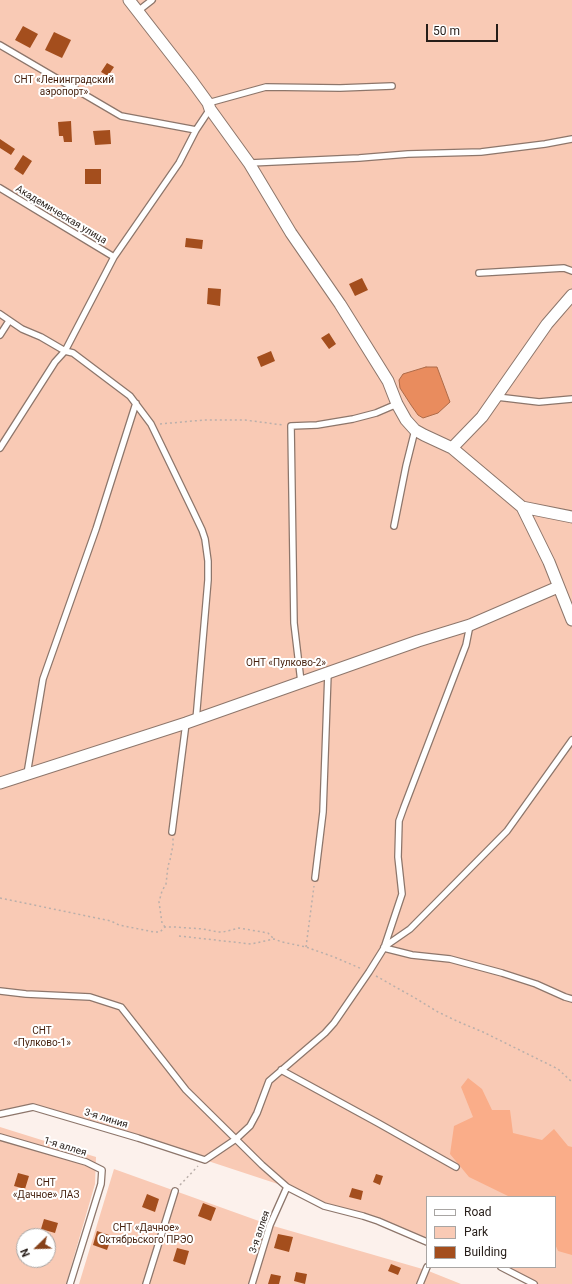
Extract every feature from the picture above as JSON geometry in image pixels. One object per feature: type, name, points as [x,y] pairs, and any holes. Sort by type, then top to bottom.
[{"type":"street","points":[[129,0],[209,106],[249,163],[291,232],[340,304],[388,381],[397,404],[406,420],[415,430],[452,448],[522,507],[549,562],[572,620]]},
{"type":"street","points":[[452,448],[482,417],[547,324],[572,294]]},
{"type":"street","points":[[522,507],[572,517]]},
{"type":"street","points":[[0,783],[191,722],[418,641],[470,625],[558,587]]},
{"type":"lane","points":[[138,11],[152,0]]},
{"type":"lane","points":[[0,45],[121,116],[196,130]]},
{"type":"lane","points":[[0,448],[55,362],[65,351],[114,257],[179,163],[209,106],[266,87],[340,88],[392,86]]},
{"type":"lane","points":[[249,163],[359,158],[408,154],[481,152],[545,144],[572,138]]},
{"type":"lane","name":"Академическая улица","points":[[0,188],[114,257]]},
{"type":"lane","points":[[479,273],[564,268],[572,271]]},
{"type":"lane","points":[[0,314],[22,329],[41,337],[65,351],[73,353],[130,396],[151,424],[202,530],[207,550],[208,580],[191,722],[172,832]]},
{"type":"lane","points":[[0,335],[9,321]]},
{"type":"lane","points":[[497,397],[539,402],[572,399]]},
{"type":"lane","points":[[26,775],[43,679],[96,529],[136,403]]},
{"type":"lane","points":[[301,682],[294,623],[291,426],[317,425],[354,420],[397,404]]},
{"type":"lane","points":[[394,526],[415,430]]},
{"type":"lane","points":[[205,1160],[250,1126],[257,1113],[269,1081],[325,1033],[334,1023],[384,948],[402,894],[398,857],[399,821],[466,645],[470,625]]},
{"type":"lane","points":[[315,878],[323,812],[328,673]]},
{"type":"lane","points":[[384,948],[410,929],[507,831],[572,740]]},
{"type":"lane","points":[[384,948],[412,956],[450,959],[502,972],[572,999]]},
{"type":"lane","points":[[0,991],[26,994],[90,997],[121,1007],[186,1090],[262,1165],[287,1187],[324,1206],[373,1220],[426,1242]]},
{"type":"lane","points":[[281,1070],[378,1122],[456,1167]]},
{"type":"lane","name":"3-я линия","points":[[0,1114],[33,1107],[138,1138],[205,1160]]},
{"type":"lane","name":"1-я аллея","points":[[0,1137],[86,1162],[102,1170],[102,1184],[70,1284]]},
{"type":"lane","name":"3-я аллея","points":[[252,1284],[270,1225],[287,1187]]},
{"type":"lane","points":[[146,1284],[175,1191]]},
{"type":"lane","points":[[420,1284],[427,1268]]},
{"type":"lane","points":[[503,1268],[531,1283]]},
{"type":"path","points":[[151,424],[204,420],[245,420],[291,426]]},
{"type":"path","points":[[165,927],[162,923],[159,902],[166,884],[168,866],[173,849],[172,832]]},
{"type":"path","points":[[306,948],[315,878]]},
{"type":"path","points":[[0,898],[111,921],[119,925],[154,932],[160,932],[165,927],[175,926],[218,932],[239,928],[268,933],[274,939],[334,957],[369,972],[438,1012],[483,1032],[558,1069],[572,1082]]},
{"type":"path","points":[[179,936],[251,944],[274,939]]},
{"type":"path","points":[[175,1191],[192,1171],[205,1160]]},
{"type":"green space","name":"ОНТ «Пулково-2»","points":[[0,0],[572,0],[572,1284],[534,1284],[500,1268],[556,1268],[556,1196],[426,1196],[426,1242],[378,1221],[324,1206],[287,1187],[33,1107],[0,1114]]},
{"type":"green space","name":"СНТ «Дачное» ЛАЗ","points":[[0,1127],[96,1157],[95,1184],[66,1284],[0,1284]]},
{"type":"green space","name":"СНТ «Дачное» Октябрьского ПРЭО","points":[[114,1169],[270,1225],[426,1270],[461,1284],[79,1284]]},
{"type":"shaded area","points":[[426,367],[437,367],[450,402],[438,413],[423,418],[418,415],[400,388],[399,380],[403,374]]},
{"type":"shaded area","points":[[468,1078],[482,1089],[492,1110],[510,1110],[513,1133],[542,1140],[554,1129],[568,1146],[572,1147],[572,1255],[558,1251],[556,1246],[556,1196],[508,1196],[469,1177],[450,1154],[454,1126],[473,1117],[461,1087]]},
{"type":"building","points":[[23,26],[38,34],[30,48],[15,40]]},
{"type":"building","points":[[54,32],[71,40],[62,58],[45,50]]},
{"type":"building","points":[[107,63],[114,67],[108,76],[101,72]]},
{"type":"building","points":[[71,121],[72,142],[64,142],[63,136],[59,136],[58,122]]},
{"type":"building","points":[[110,130],[111,144],[95,145],[93,131]]},
{"type":"building","points":[[0,139],[15,149],[11,155],[0,148]]},
{"type":"building","points":[[23,155],[32,161],[23,175],[14,169]]},
{"type":"building","points":[[85,169],[101,169],[101,184],[85,184]]},
{"type":"building","points":[[186,238],[203,240],[202,249],[185,247]]},
{"type":"building","points":[[362,278],[368,290],[355,296],[349,284]]},
{"type":"building","points":[[208,288],[221,289],[220,306],[207,304]]},
{"type":"building","points":[[329,333],[336,344],[329,349],[321,338]]},
{"type":"building","points":[[271,351],[275,361],[261,367],[257,357]]},
{"type":"building","points":[[18,1173],[29,1176],[25,1189],[14,1186]]},
{"type":"building","points":[[376,1174],[383,1176],[380,1185],[373,1182]]},
{"type":"building","points":[[352,1188],[363,1191],[361,1200],[349,1197]]},
{"type":"building","points":[[147,1194],[159,1199],[155,1212],[142,1207]]},
{"type":"building","points":[[203,1203],[216,1208],[211,1221],[198,1216]]},
{"type":"building","points":[[44,1219],[58,1223],[56,1230],[56,1228],[41,1228]]},
{"type":"building","points":[[97,1231],[112,1236],[107,1250],[93,1245]]},
{"type":"building","points":[[278,1234],[293,1237],[289,1252],[274,1248]]},
{"type":"building","points":[[177,1248],[189,1251],[185,1265],[173,1261]]},
{"type":"building","points":[[391,1264],[401,1268],[398,1275],[388,1271]]},
{"type":"building","points":[[296,1272],[307,1274],[305,1284],[294,1281]]},
{"type":"building","points":[[271,1274],[281,1276],[279,1284],[268,1284]]},
{"type":"park label","name":"СНТ «Ленинградский аэропорт»","points":[[64,86]]},
{"type":"park label","name":"СНТ «Пулково-1»","points":[[42,1036]]}]
